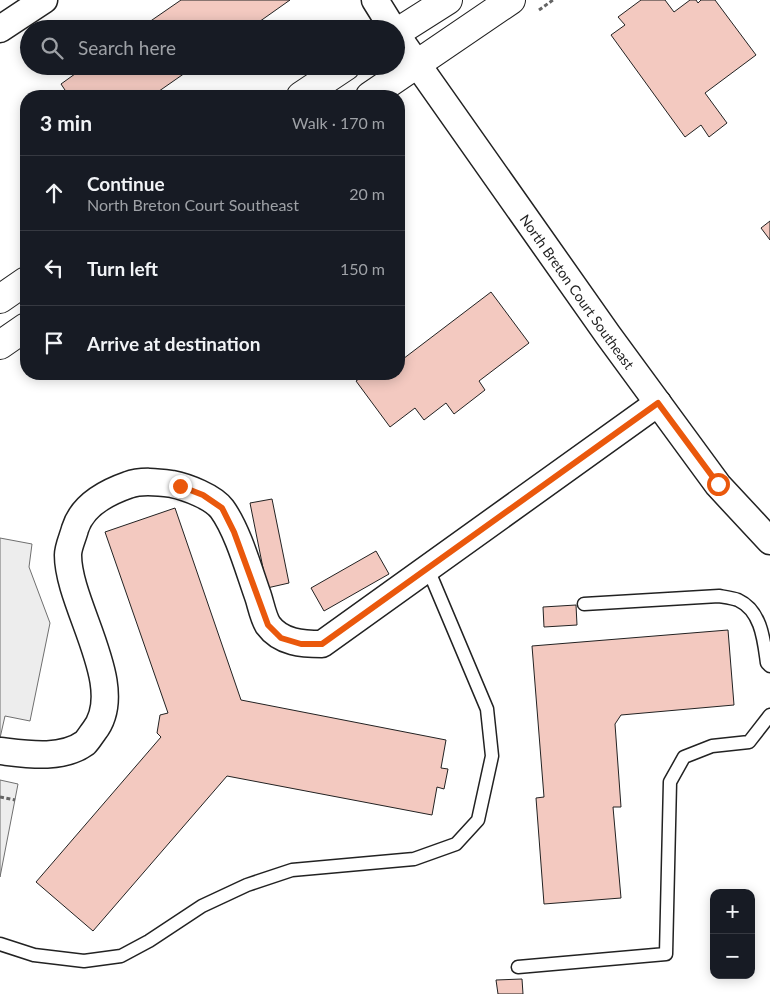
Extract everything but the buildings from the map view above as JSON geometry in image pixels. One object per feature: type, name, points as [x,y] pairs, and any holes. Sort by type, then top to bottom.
[{"type":"main road","points":[[405,28],[448,0]]},
{"type":"main road","points":[[405,73],[511,0]]},
{"type":"main road","points":[[311,90],[333,75]]},
{"type":"main road","points":[[379,90],[402,75]]},
{"type":"main road","points":[[0,299],[20,285]]},
{"type":"main road","points":[[0,345],[20,331]]},
{"type":"street","points":[[0,29],[44,0]]},
{"type":"street","points":[[375,0],[387,20]]},
{"type":"street","name":"North Breton Court Southeast","points":[[405,46],[658,403],[718,484],[770,541]]},
{"type":"street","points":[[0,751],[61,753],[73,750],[86,742],[97,727],[104,709],[106,691],[71,581],[68,553],[78,519],[99,498],[130,484],[157,482],[180,486],[203,495],[222,508],[234,532],[268,625],[281,638],[301,644],[322,644],[658,403]]},
{"type":"lane","points":[[0,944],[34,955],[84,961],[121,956],[149,941],[202,906],[247,885],[292,870],[414,859],[456,844],[478,820],[492,756],[487,708],[428,568]]},
{"type":"lane","points":[[584,604],[719,596],[739,600],[754,612],[762,633],[770,666]]},
{"type":"lane","points":[[518,968],[666,954],[670,782],[684,757],[712,746],[749,742],[770,715]]},
{"type":"path","points":[[0,796],[15,800]]},
{"type":"shaded area","points":[[0,538],[32,544],[29,567],[50,623],[30,721],[5,716],[0,738]]},
{"type":"shaded area","points":[[0,780],[18,784],[0,877]]},
{"type":"route","points":[[180,486],[203,495],[222,508],[234,532],[268,625],[281,638],[301,644],[322,644],[658,403],[718,484]]}]
